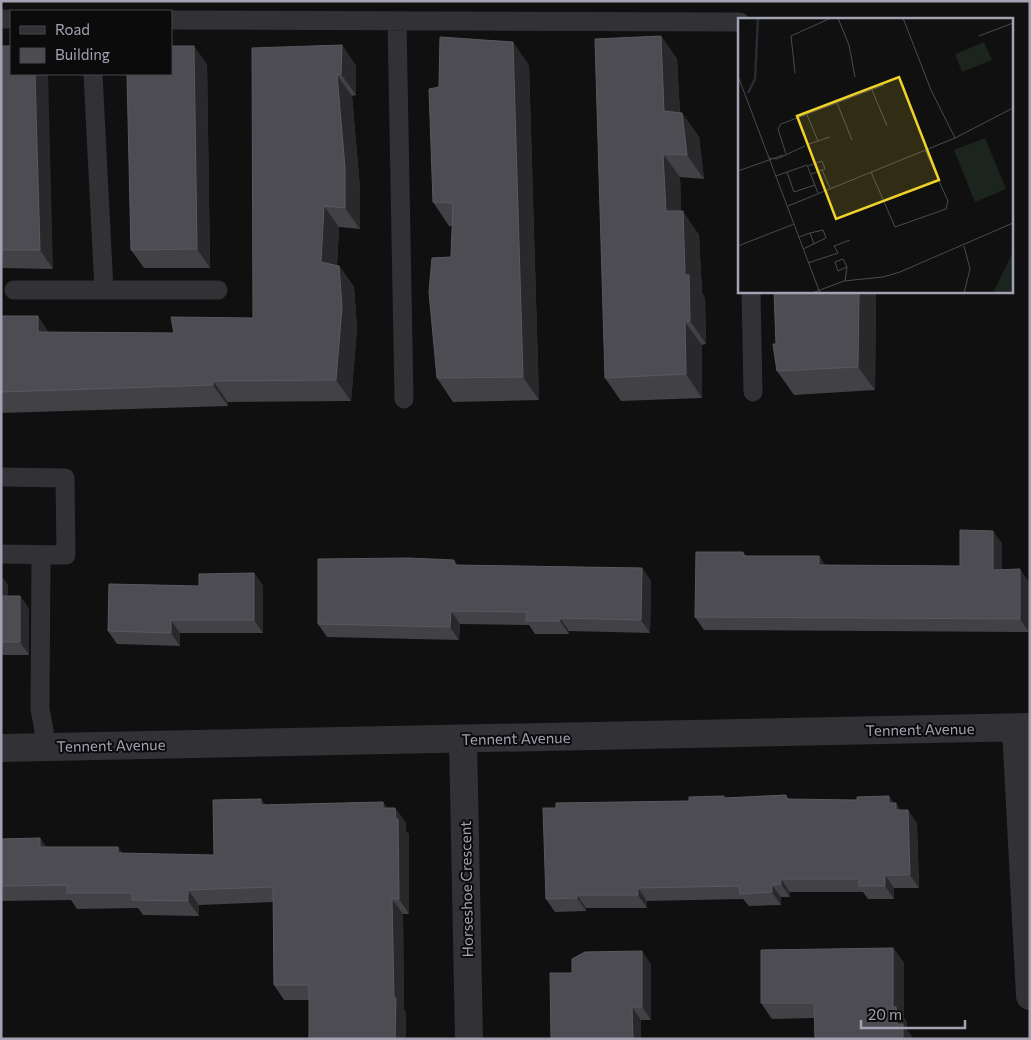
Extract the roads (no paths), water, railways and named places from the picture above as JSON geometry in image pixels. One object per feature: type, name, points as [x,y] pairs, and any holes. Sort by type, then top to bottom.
[{"type":"street","name":"Tennent Avenue","points":[[1,748],[1023,727]]},
{"type":"street","points":[[1023,727],[1030,996]]},
{"type":"street","name":"Horseshoe Crescent","points":[[463,739],[469,1039]]},
{"type":"lane","points":[[172,20],[738,22]]},
{"type":"lane","points":[[396,21],[404,399]]},
{"type":"lane","points":[[93,75],[104,290]]},
{"type":"lane","points":[[14,290],[218,290]]},
{"type":"lane","points":[[751,292],[753,392]]},
{"type":"lane","points":[[1,476],[65,478],[66,555],[1,554]]},
{"type":"lane","points":[[41,555],[40,709],[47,747]]}]
